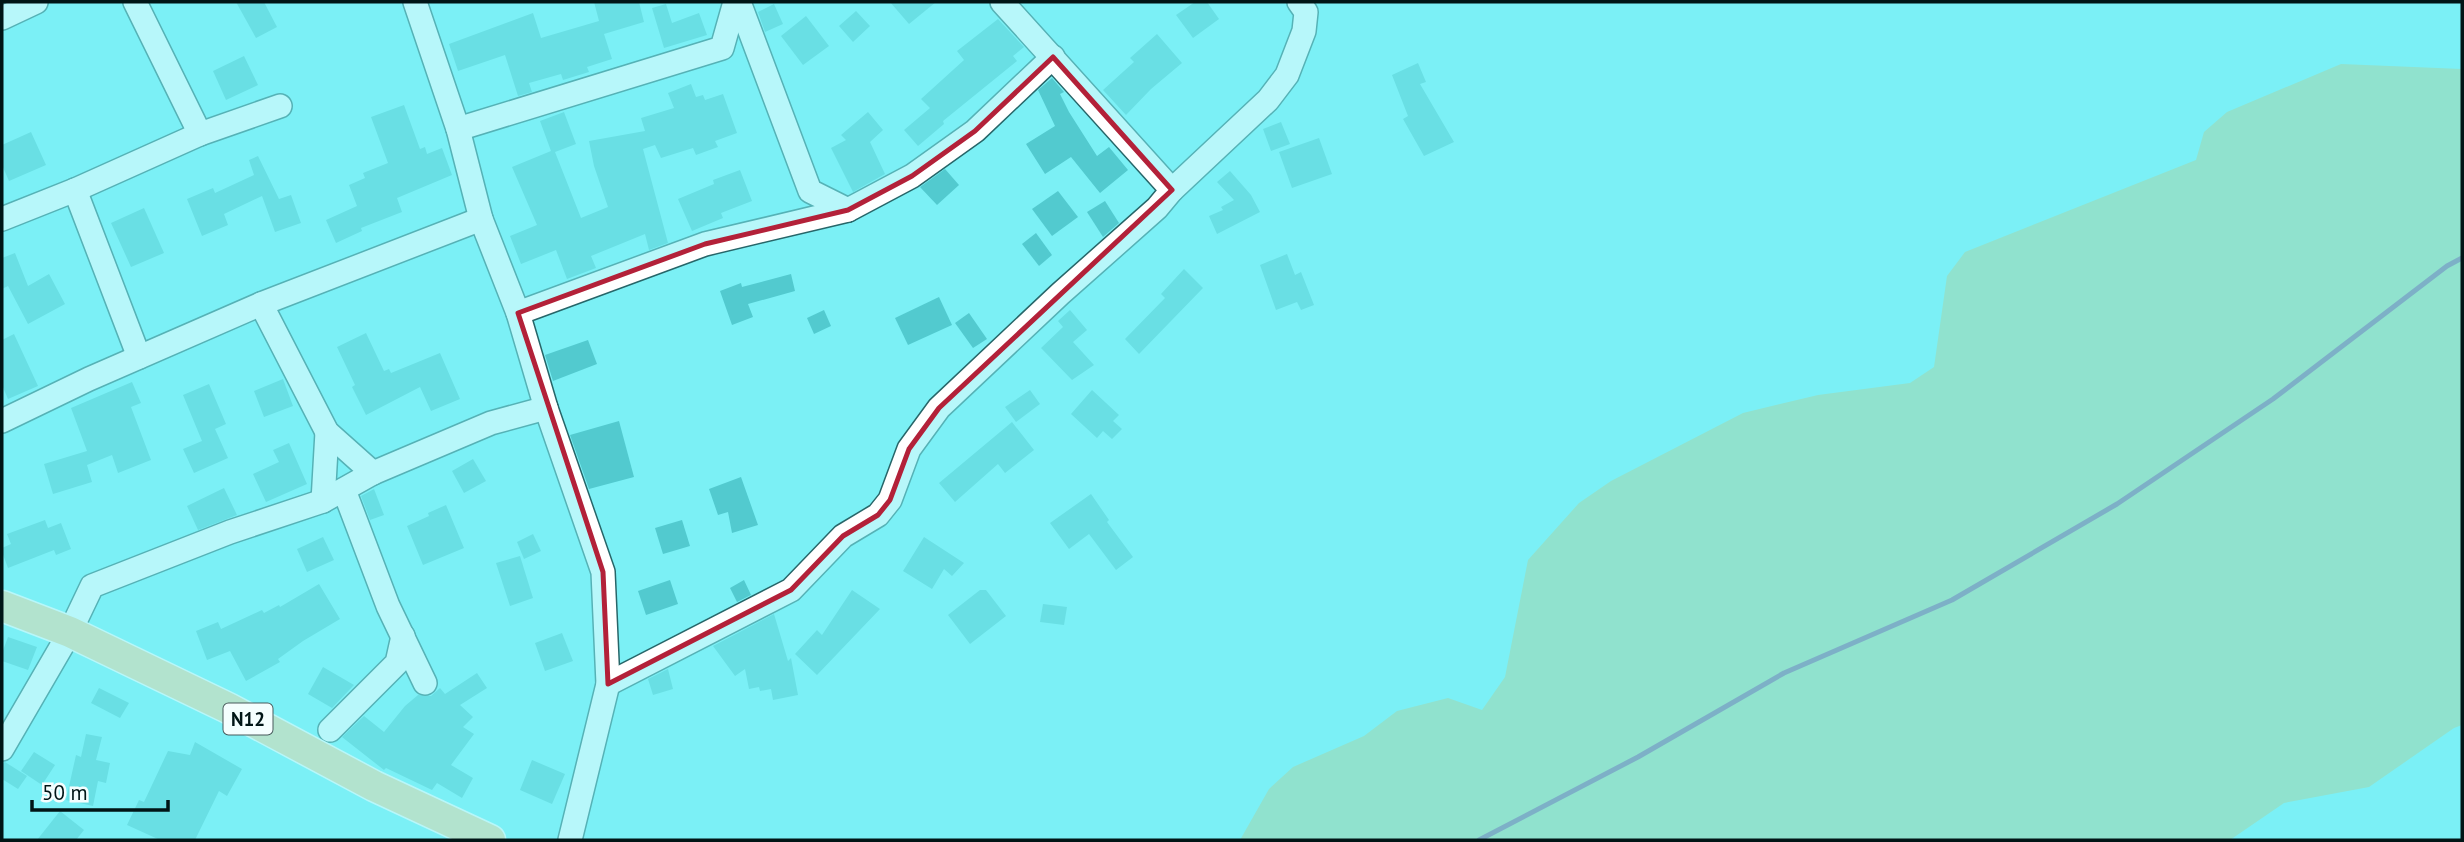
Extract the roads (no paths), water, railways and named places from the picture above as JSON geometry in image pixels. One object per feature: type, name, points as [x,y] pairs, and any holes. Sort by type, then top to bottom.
[{"type":"main road","name":"N12","points":[[2,606],[70,632],[228,708],[374,786],[490,840]]},
{"type":"street","points":[[2,18],[36,2]]},
{"type":"street","points":[[135,2],[200,134]]},
{"type":"street","points":[[415,2],[458,129],[481,219],[518,313],[546,408],[603,572],[608,684],[570,840]]},
{"type":"street","points":[[458,129],[722,48],[737,2]]},
{"type":"street","points":[[737,2],[810,191],[848,210]]},
{"type":"street","points":[[1002,2],[1172,190]]},
{"type":"street","points":[[608,684],[790,590],[843,536],[878,515],[890,500],[909,449],[939,408],[1060,294],[1157,208],[1172,190],[1268,100],[1287,75],[1304,31],[1306,12],[1300,2]]},
{"type":"street","points":[[518,313],[705,244],[848,210],[912,176],[975,131],[1053,57]]},
{"type":"street","points":[[2,219],[75,190],[200,134],[280,106]]},
{"type":"street","points":[[75,190],[139,357]]},
{"type":"street","points":[[2,421],[261,304],[481,219]]},
{"type":"street","points":[[261,304],[327,432],[373,473]]},
{"type":"street","points":[[2,749],[70,632],[92,586],[230,532],[323,501],[373,473],[491,423],[546,408]]},
{"type":"street","points":[[323,501],[327,432]]},
{"type":"street","points":[[344,490],[388,606],[425,683]]},
{"type":"street","points":[[330,730],[397,663],[403,636]]},
{"type":"waterway","points":[[1479,840],[1638,757],[1784,673],[1952,600],[2117,504],[2273,399],[2447,266],[2462,258]]}]
